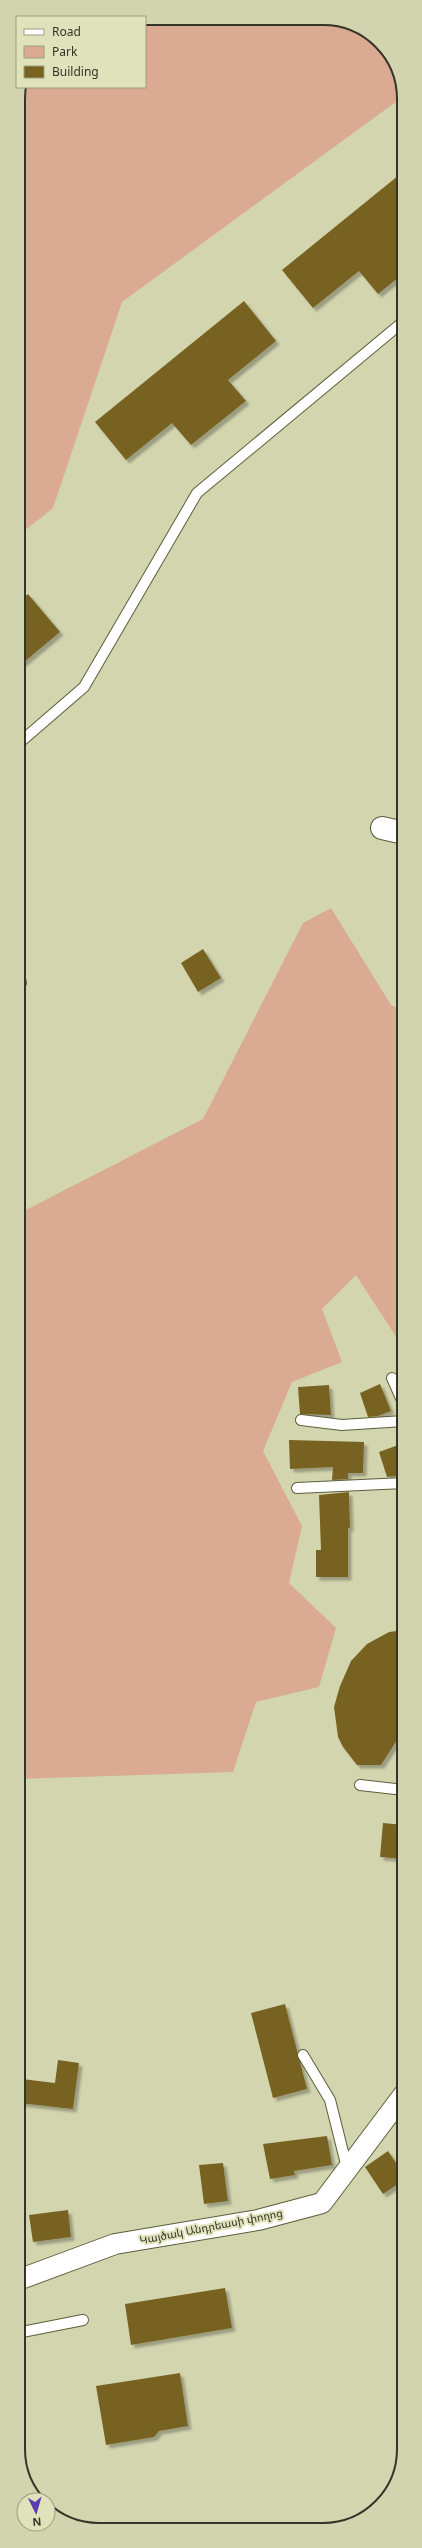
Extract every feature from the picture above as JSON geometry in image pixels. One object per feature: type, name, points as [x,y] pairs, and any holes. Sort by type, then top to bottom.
[{"type":"street","points":[[382,828],[397,831]]},
{"type":"street","name":"Կայծակ Անդրեասի փողոց","points":[[25,2277],[115,2244],[258,2220],[322,2203],[397,2103]]},
{"type":"lane","points":[[25,738],[84,687],[197,493],[397,327]]},
{"type":"lane","points":[[392,1378],[397,1389]]},
{"type":"lane","points":[[301,1420],[342,1425],[397,1421]]},
{"type":"lane","points":[[297,1488],[397,1483]]},
{"type":"lane","points":[[360,1785],[397,1789]]},
{"type":"lane","points":[[303,2055],[330,2100],[347,2168]]},
{"type":"lane","points":[[25,2331],[83,2320]]},
{"type":"green space","points":[[146,25],[323,25],[351,31],[368,40],[382,54],[387,62],[394,80],[397,101],[122,302],[53,508],[25,530],[26,88],[146,88]]},
{"type":"green space","points":[[331,908],[391,1005],[397,1008],[397,1338],[356,1275],[322,1309],[342,1362],[292,1382],[263,1451],[302,1526],[289,1583],[336,1628],[319,1687],[256,1702],[233,1772],[25,1779],[25,1210],[203,1119],[303,923]]},
{"type":"building","points":[[397,177],[397,279],[378,294],[359,271],[313,308],[282,270]]},
{"type":"building","points":[[244,301],[276,341],[228,380],[246,401],[191,445],[172,423],[126,460],[95,422]]},
{"type":"building","points":[[28,594],[60,632],[25,661],[25,596]]},
{"type":"building","points":[[203,949],[221,978],[198,992],[181,963]]},
{"type":"building","points":[[380,1384],[391,1411],[378,1416],[368,1417],[360,1393]]},
{"type":"building","points":[[329,1385],[331,1415],[300,1414],[298,1387]]},
{"type":"building","points":[[289,1440],[364,1442],[363,1473],[348,1473],[348,1479],[332,1480],[333,1467],[290,1469]]},
{"type":"building","points":[[397,1445],[397,1476],[387,1477],[379,1452]]},
{"type":"building","points":[[349,1492],[350,1528],[348,1528],[348,1577],[316,1577],[316,1550],[321,1550],[319,1495]]},
{"type":"building","points":[[397,1631],[397,1740],[381,1765],[357,1765],[343,1747],[338,1737],[334,1707],[340,1686],[351,1661],[367,1644],[389,1632]]},
{"type":"building","points":[[383,1823],[397,1824],[397,1858],[380,1857]]},
{"type":"building","points":[[285,2004],[307,2089],[273,2098],[251,2013]]},
{"type":"building","points":[[58,2060],[79,2063],[73,2109],[25,2104],[25,2079],[55,2083]]},
{"type":"building","points":[[327,2136],[332,2165],[294,2171],[295,2175],[270,2179],[263,2144]]},
{"type":"building","points":[[388,2151],[397,2164],[397,2185],[383,2194],[365,2167]]},
{"type":"building","points":[[223,2163],[228,2201],[204,2204],[199,2165]]},
{"type":"building","points":[[68,2210],[71,2237],[33,2242],[29,2215]]},
{"type":"building","points":[[225,2288],[232,2328],[131,2345],[125,2304]]},
{"type":"building","points":[[180,2373],[188,2426],[159,2431],[154,2437],[106,2445],[96,2386]]}]
